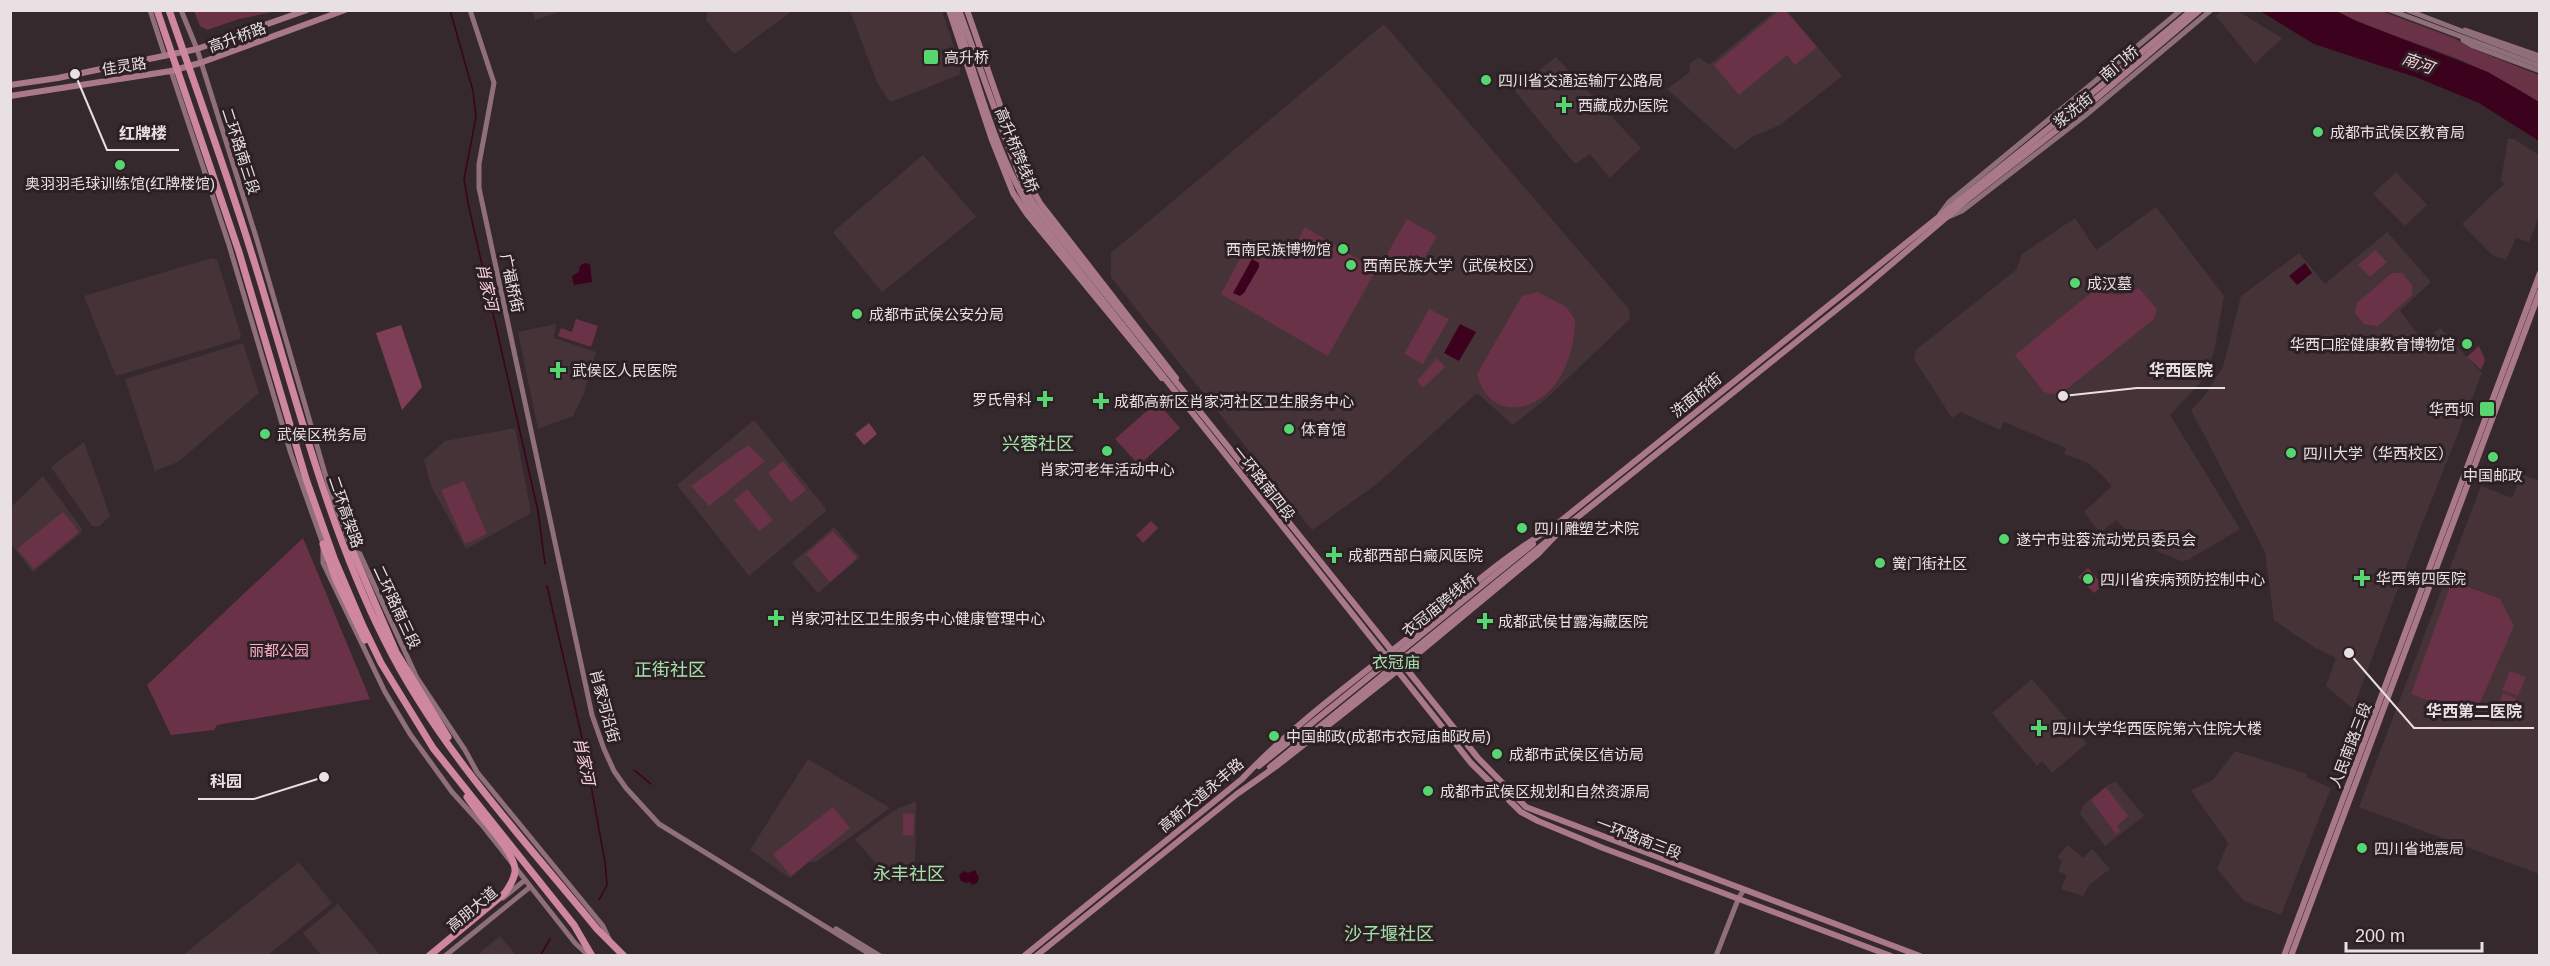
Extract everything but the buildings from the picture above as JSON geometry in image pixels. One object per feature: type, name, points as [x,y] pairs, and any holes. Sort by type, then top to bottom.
[{"type":"highway","name":"二环高架路","points":[[157,10],[239,252],[306,479],[348,592],[377,653],[433,748],[567,916],[591,956]]},
{"type":"highway","name":"二环高架路","points":[[169,10],[255,263],[328,505],[344,548],[388,647],[452,751],[597,929],[624,956]]},
{"type":"highway","points":[[323,544],[353,617],[376,662],[421,737],[433,748]]},
{"type":"highway","points":[[352,550],[396,652],[451,742],[452,751]]},
{"type":"highway","points":[[429,956],[505,893],[511,885],[515,872],[512,858],[472,805],[455,777]]},
{"type":"main road","points":[[150,10],[229,245],[291,454],[323,544],[323,563],[392,704],[452,792],[482,825],[575,943],[591,956]]},
{"type":"main road","name":"二环路南三段","points":[[181,10],[196,49],[273,290],[331,494],[352,550],[360,554],[417,678],[477,772],[603,926],[617,956]]},
{"type":"main road","name":"高升桥路","points":[[165,56],[196,49],[307,10]]},
{"type":"main road","name":"高升桥路","points":[[171,71],[200,63],[345,10]]},
{"type":"main road","name":"广福桥街","points":[[470,10],[494,83],[479,164],[479,188],[560,562]]},
{"type":"main road","points":[[949,10],[992,140],[1017,200],[1150,366],[1178,389]]},
{"type":"main road","name":"高升桥跨线桥","points":[[954,10],[1000,145],[1020,192],[1030,209],[1113,309]]},
{"type":"main road","name":"高升桥跨线桥","points":[[959,10],[1025,189],[1113,309]]},
{"type":"main road","points":[[967,10],[1024,177],[1040,203],[1173,371],[1178,389]]},
{"type":"main road","name":"浆洗街","points":[[1861,290],[1941,217],[1949,202],[2181,10]]},
{"type":"main road","name":"南门桥","points":[[1966,198],[2192,10]]},
{"type":"main road","name":"南门桥","points":[[1966,198],[2085,108],[2200,10]]},
{"type":"main road","name":"浆洗街","points":[[1941,217],[1962,211],[2086,116],[2211,10]]},
{"type":"main road","points":[[2390,10],[2540,61]]},
{"type":"main road","points":[[2407,10],[2540,66]]},
{"type":"main road","points":[[2453,31],[2476,32],[2540,56]]},
{"type":"main road","points":[[2453,31],[2473,46],[2540,71]]},
{"type":"main road","name":"佳灵路","points":[[10,85],[165,56]]},
{"type":"main road","name":"佳灵路","points":[[10,96],[171,71]]},
{"type":"main road","name":"浆洗街","points":[[1855,282],[1966,198]]},
{"type":"main road","name":"人民南路三段","points":[[2284,956],[2540,273]]},
{"type":"main road","name":"洗面桥街","points":[[1518,560],[1552,528],[1855,282]]},
{"type":"main road","name":"洗面桥街","points":[[1518,560],[1559,532],[1861,290]]},
{"type":"main road","name":"人民南路三段","points":[[2291,956],[2540,291]]},
{"type":"main road","name":"一环路南四段","points":[[1113,309],[1404,666]]},
{"type":"main road","name":"一环路南四段","points":[[1178,389],[1397,671]]},
{"type":"main road","name":"洗面桥街","points":[[1392,651],[1516,552],[1552,528]]},
{"type":"main road","name":"洗面桥街","points":[[1404,666],[1538,554],[1559,532]]},
{"type":"main road","name":"衣冠庙跨线桥","points":[[1296,740],[1518,560]]},
{"type":"main road","name":"肖家河沿街","points":[[560,562],[592,715],[614,771],[626,788],[659,824],[764,890],[869,952],[882,956]]},
{"type":"main road","name":"高新大道永丰路","points":[[1024,956],[1242,779],[1265,754],[1392,651]]},
{"type":"main road","name":"高新大道永丰路","points":[[1036,956],[1249,785],[1404,666]]},
{"type":"main road","name":"一环路南三段","points":[[1404,666],[1478,758],[1526,807],[1920,956]]},
{"type":"main road","name":"一环路南三段","points":[[1397,671],[1472,763],[1521,812],[1603,848],[1891,956]]},
{"type":"main road","points":[[1242,779],[1296,740]]},
{"type":"main road","points":[[1249,785],[1296,740]]},
{"type":"main road","name":"高朋大道","points":[[434,956],[525,880]]},
{"type":"main road","name":"高朋大道","points":[[445,956],[530,887]]},
{"type":"main road","points":[[1716,956],[1738,897],[1744,890]]},
{"type":"main road","points":[[1799,920],[1796,914],[1802,912]]},
{"type":"shaded area","points":[[532,10],[562,10],[562,11],[535,20]]},
{"type":"shaded area","points":[[708,10],[792,11],[734,54],[706,20]]},
{"type":"shaded area","points":[[850,11],[942,11],[961,67],[959,75],[890,102],[877,82]]},
{"type":"shaded area","points":[[1775,11],[1787,11],[1842,76],[1780,125],[1752,137],[1735,150],[1667,89],[1690,72],[1689,64],[1699,57],[1709,65]]},
{"type":"shaded area","points":[[2221,11],[2238,11],[2282,38],[2255,64],[2216,16]]},
{"type":"shaded area","name":"西南民族大学（武侯校区）","points":[[1384,24],[1629,309],[1630,319],[1548,397],[1513,425],[1477,393],[1378,483],[1312,530],[1111,277],[1111,253]]},
{"type":"shaded area","name":"西藏成办医院","points":[[1556,57],[1641,148],[1610,178],[1590,154],[1575,164],[1514,90]]},
{"type":"shaded area","points":[[2508,139],[2514,139],[2539,155],[2540,214],[2529,242],[2516,238],[2506,260],[2492,255],[2462,224],[2504,184],[2501,180]]},
{"type":"shaded area","points":[[923,155],[976,217],[882,292],[833,232]]},
{"type":"shaded area","points":[[2396,172],[2427,205],[2405,226],[2373,194]]},
{"type":"shaded area","points":[[2156,207],[2224,296],[2214,352],[2202,381],[2170,415],[2240,529],[2188,560],[2181,561],[2145,546],[2143,548],[2116,520],[2100,533],[2084,512],[2112,486],[2103,476],[2088,463],[2064,454],[2066,448],[2004,422],[2000,430],[1961,412],[1952,418],[1914,359],[1916,350],[2016,270],[2022,254],[2075,218],[2096,250]]},
{"type":"shaded area","name":"四川大学（华西校区）","points":[[2387,232],[2431,282],[2400,311],[2423,341],[2440,328],[2482,373],[2422,524],[2353,709],[2326,686],[2336,658],[2315,648],[2274,620],[2265,552],[2191,410],[2205,395],[2223,367],[2241,296],[2299,253],[2325,284]]},
{"type":"shaded area","points":[[212,258],[217,260],[241,335],[239,339],[116,376],[84,296]]},
{"type":"shaded area","name":"武侯区人民医院","points":[[556,324],[554,338],[596,352],[584,393],[573,416],[538,429],[518,332]]},
{"type":"shaded area","points":[[401,325],[422,387],[402,410],[376,333]]},
{"type":"shaded area","points":[[243,343],[259,393],[178,462],[155,471],[125,379]]},
{"type":"shaded area","points":[[754,420],[827,510],[749,576],[677,485]]},
{"type":"shaded area","points":[[869,423],[877,434],[864,445],[855,434]]},
{"type":"shaded area","points":[[515,428],[531,513],[466,549],[431,486],[424,460],[445,441]]},
{"type":"shaded area","points":[[84,442],[110,516],[98,527],[92,526],[51,467]]},
{"type":"shaded area","name":"四川大学（华西校区）","points":[[2522,474],[2539,481],[2539,874],[2359,807],[2481,486],[2512,498]]},
{"type":"shaded area","points":[[43,476],[82,529],[81,533],[33,572],[11,544],[11,507]]},
{"type":"shaded area","points":[[834,527],[860,557],[818,593],[792,563]]},
{"type":"shaded area","name":"四川大学华西医院第六住院大楼","points":[[2032,679],[2087,743],[2052,773],[2042,761],[2037,766],[1992,713]]},
{"type":"shaded area","points":[[2235,751],[2307,774],[2306,777],[2331,788],[2281,915],[2244,901],[2217,869],[2228,843],[2191,790],[2213,780]]},
{"type":"shaded area","points":[[808,759],[890,808],[816,862],[809,862],[790,878],[750,850]]},
{"type":"shaded area","points":[[2116,782],[2144,816],[2105,846],[2080,814],[2083,805],[2109,784]]},
{"type":"shaded area","points":[[916,801],[915,870],[879,867],[855,839],[895,810]]},
{"type":"shaded area","points":[[2068,845],[2083,858],[2092,849],[2110,869],[2090,884],[2083,896],[2061,889],[2067,875],[2058,871],[2062,861],[2057,857]]},
{"type":"shaded area","points":[[299,862],[332,903],[268,955],[183,955]]},
{"type":"shaded area","points":[[338,904],[380,955],[321,955],[303,933]]},
{"type":"shaded area","points":[[500,936],[516,955],[477,955]]},
{"type":"green space","points":[[194,10],[277,11],[239,19],[207,30],[200,26]]},
{"type":"green space","points":[[1780,10],[1786,11],[1817,47],[1795,65],[1787,55],[1739,95],[1714,65]]},
{"type":"green space","points":[[2336,11],[2381,11],[2454,38],[2473,49],[2539,75],[2539,102],[2465,62]]},
{"type":"green space","points":[[1407,219],[1437,236],[1416,273],[1386,256]]},
{"type":"green space","points":[[1305,227],[1376,270],[1328,356],[1221,294],[1250,240],[1286,260]]},
{"type":"green space","points":[[2375,250],[2387,262],[2370,277],[2358,265]]},
{"type":"green space","points":[[2392,273],[2402,273],[2412,285],[2412,295],[2378,326],[2364,324],[2355,313],[2357,303]]},
{"type":"green space","points":[[2139,288],[2157,309],[2154,319],[2063,392],[2051,394],[2044,392],[2015,355],[2092,292],[2122,295]]},
{"type":"green space","points":[[1538,292],[1566,307],[1575,319],[1569,357],[1560,377],[1540,399],[1528,405],[1503,406],[1492,400],[1483,389],[1477,374],[1522,296]]},
{"type":"green space","points":[[1429,309],[1449,319],[1423,364],[1404,354]]},
{"type":"green space","points":[[576,319],[598,326],[591,347],[558,336],[561,328],[572,332]]},
{"type":"green space","points":[[2479,346],[2485,360],[2481,370],[2467,357]]},
{"type":"green space","points":[[1437,358],[1445,367],[1423,388],[1417,381]]},
{"type":"green space","points":[[1157,402],[1180,428],[1139,465],[1115,439]]},
{"type":"green space","points":[[748,445],[765,461],[709,506],[691,486]]},
{"type":"green space","points":[[783,461],[806,490],[791,502],[768,473]]},
{"type":"green space","points":[[464,481],[487,534],[465,544],[441,490]]},
{"type":"green space","points":[[747,489],[773,520],[759,531],[734,500]]},
{"type":"green space","points":[[63,512],[79,532],[34,569],[17,549]]},
{"type":"green space","points":[[1151,521],[1158,528],[1143,543],[1136,535]]},
{"type":"green space","points":[[833,531],[857,558],[830,582],[806,554]]},
{"type":"green space","name":"丽都公园","points":[[303,538],[370,699],[217,725],[214,730],[171,735],[147,685]]},
{"type":"green space","points":[[2088,568],[2103,585],[2094,593],[2078,577]]},
{"type":"green space","points":[[2452,581],[2500,599],[2514,626],[2478,707],[2463,714],[2411,694]]},
{"type":"green space","points":[[2510,671],[2526,677],[2518,696],[2502,690]]},
{"type":"green space","points":[[2503,693],[2517,699],[2510,715],[2496,710]]},
{"type":"green space","points":[[2106,787],[2128,816],[2117,826],[2120,831],[2116,834],[2091,800]]},
{"type":"green space","points":[[833,807],[850,828],[791,876],[773,854]]},
{"type":"green space","points":[[903,813],[914,814],[913,836],[903,835]]},
{"type":"water","name":"南河","points":[[2260,11],[2336,11],[2356,21],[2488,72],[2539,102],[2539,141],[2479,103],[2418,78],[2314,44]]},
{"type":"water","points":[[1252,259],[1259,263],[1259,267],[1244,293],[1240,296],[1233,293]]},
{"type":"water","points":[[584,263],[590,264],[592,282],[574,285],[572,276],[579,272],[580,266]]},
{"type":"water","points":[[2305,263],[2312,273],[2297,285],[2289,276]]},
{"type":"water","points":[[1460,324],[1476,332],[1459,361],[1444,353]]},
{"type":"water","points":[[975,870],[979,878],[977,883],[972,885],[970,882],[961,881],[959,875],[964,871],[968,873]]},
{"type":"waterway","name":"肖家河","points":[[450,10],[473,91],[476,117],[464,179],[468,203],[538,511],[545,564]]},
{"type":"waterway","name":"肖家河","points":[[547,586],[583,742],[605,862],[607,885],[599,900]]},
{"type":"waterway","name":"肖家河","points":[[584,748],[590,752]]},
{"type":"waterway","points":[[634,770],[651,784]]},
{"type":"waterway","name":"肖家河","points":[[540,956],[550,939]]},
{"type":"place","name":"高升桥","points":[[931,57]]},
{"type":"place","name":"红牌楼","points":[[75,74]]},
{"type":"place","name":"四川省交通运输厅公路局","points":[[1486,80]]},
{"type":"place","name":"西藏成办医院","points":[[1564,105]]},
{"type":"place","name":"成都市武侯区教育局","points":[[2318,132]]},
{"type":"place","name":"奥羽羽毛球训练馆(红牌楼馆)","points":[[120,165]]},
{"type":"place","name":"西南民族博物馆","points":[[1343,249]]},
{"type":"place","name":"西南民族大学（武侯校区）","points":[[1351,265]]},
{"type":"place","name":"成汉墓","points":[[2075,283]]},
{"type":"place","name":"成都市武侯公安分局","points":[[857,314]]},
{"type":"place","name":"华西口腔健康教育博物馆","points":[[2467,344]]},
{"type":"place","name":"武侯区人民医院","points":[[558,370]]},
{"type":"place","name":"华西医院","points":[[2063,396]]},
{"type":"place","name":"罗氏骨科","points":[[1045,399]]},
{"type":"place","name":"成都高新区肖家河社区卫生服务中心","points":[[1101,401]]},
{"type":"place","name":"华西坝","points":[[2487,409]]},
{"type":"place","name":"体育馆","points":[[1289,429]]},
{"type":"place","name":"武侯区税务局","points":[[265,434]]},
{"type":"place","name":"肖家河老年活动中心","points":[[1107,451]]},
{"type":"place","name":"四川大学（华西校区）","points":[[2291,453]]},
{"type":"place","name":"中国邮政","points":[[2493,457]]},
{"type":"place","name":"四川雕塑艺术院","points":[[1522,528]]},
{"type":"place","name":"遂宁市驻蓉流动党员委员会","points":[[2004,539]]},
{"type":"place","name":"成都西部白癜风医院","points":[[1334,555]]},
{"type":"place","name":"黉门街社区","points":[[1880,563]]},
{"type":"place","name":"华西第四医院","points":[[2362,578]]},
{"type":"place","name":"四川省疾病预防控制中心","points":[[2088,579]]},
{"type":"place","name":"肖家河社区卫生服务中心健康管理中心","points":[[776,618]]},
{"type":"place","name":"成都武侯甘露海藏医院","points":[[1485,621]]},
{"type":"place","name":"华西第二医院","points":[[2349,653]]},
{"type":"place","name":"四川大学华西医院第六住院大楼","points":[[2039,728]]},
{"type":"place","name":"中国邮政(成都市衣冠庙邮政局)","points":[[1274,736]]},
{"type":"place","name":"成都市武侯区信访局","points":[[1497,754]]},
{"type":"place","name":"科园","points":[[324,777]]},
{"type":"place","name":"成都市武侯区规划和自然资源局","points":[[1428,791]]},
{"type":"place","name":"四川省地震局","points":[[2362,848]]},
{"type":"district","name":"兴蓉社区","points":[[1038,444]]},
{"type":"district","name":"衣冠庙","points":[[1396,662]]},
{"type":"district","name":"正街社区","points":[[670,670]]},
{"type":"district","name":"永丰社区","points":[[909,874]]},
{"type":"district","name":"沙子堰社区","points":[[1389,934]]}]
